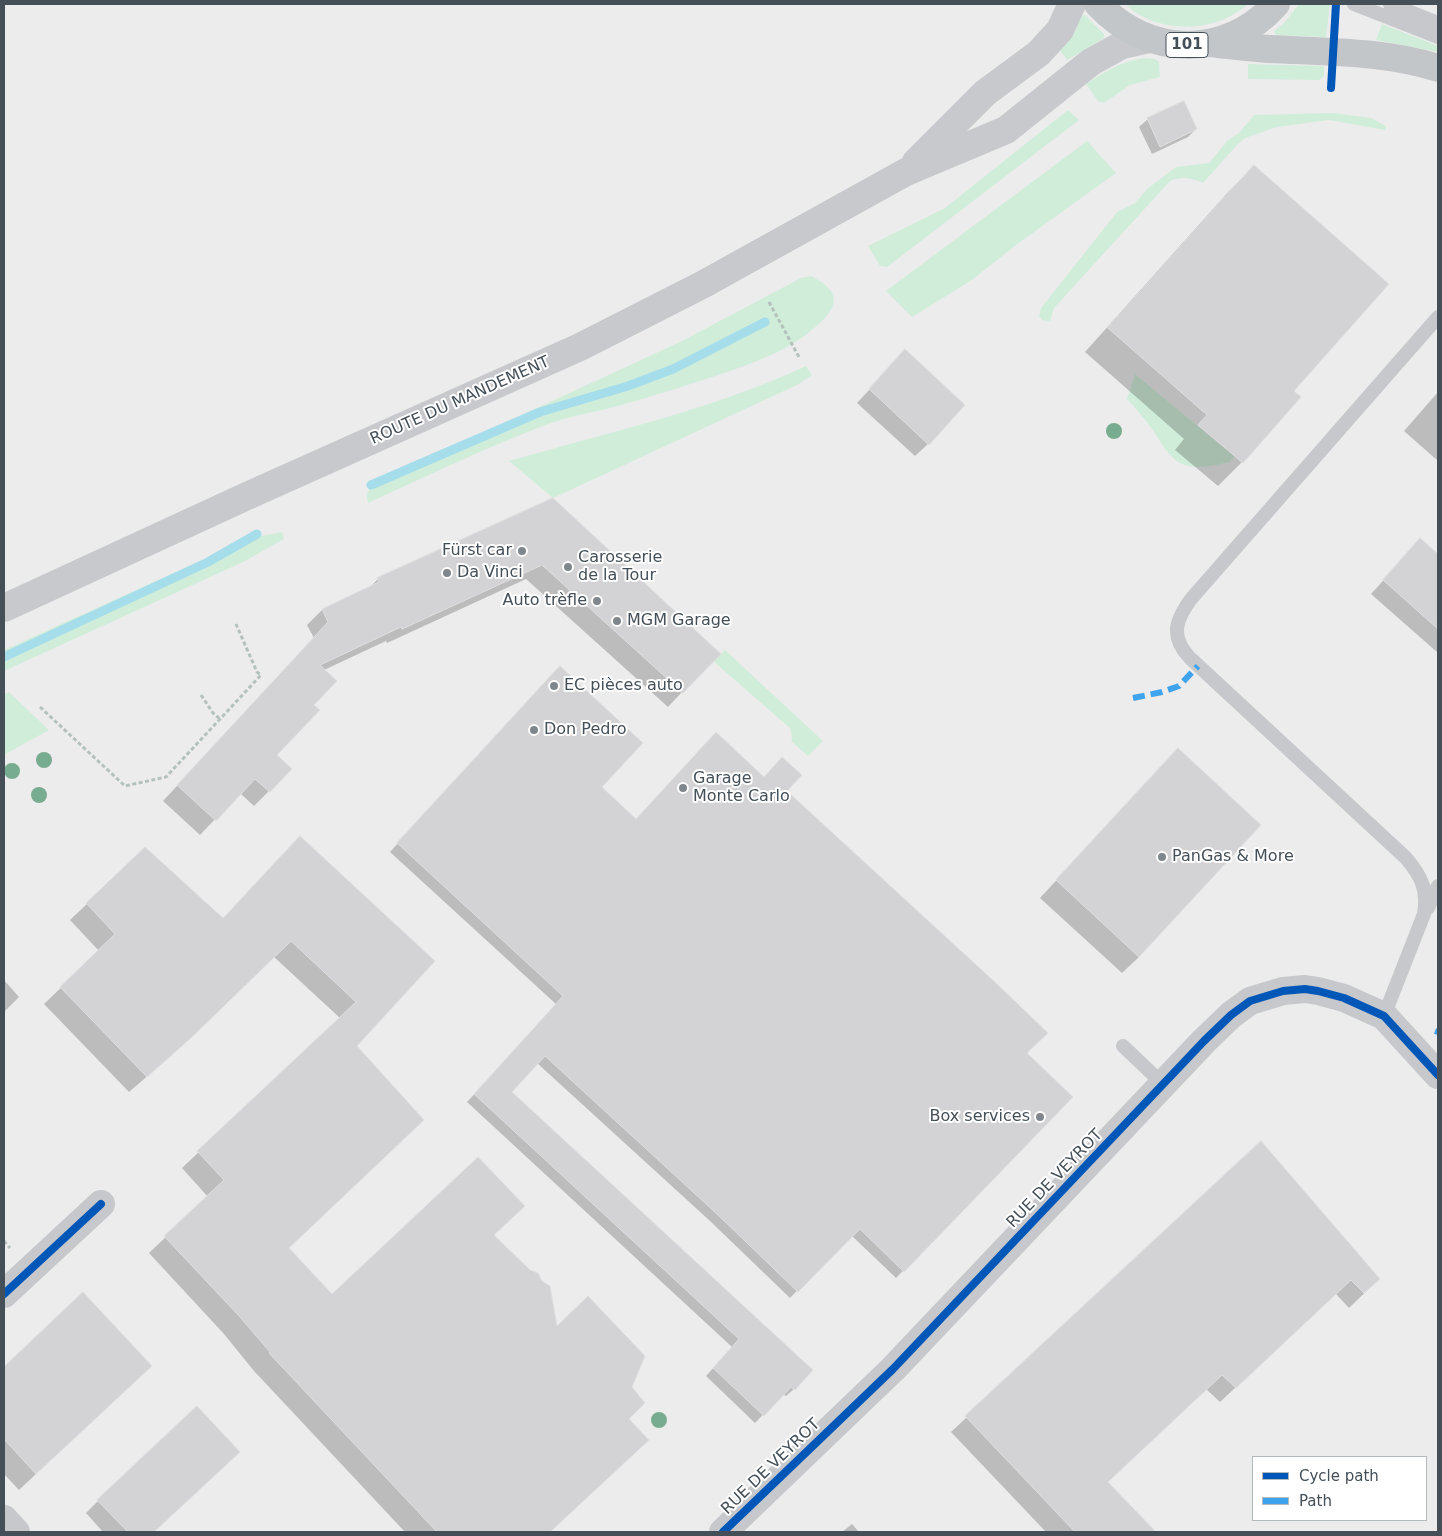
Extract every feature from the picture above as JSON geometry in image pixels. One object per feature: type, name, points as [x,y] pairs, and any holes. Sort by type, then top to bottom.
[{"type":"main road","name":"ROUTE DU MANDEMENT","points":[[906,172],[985,93],[1039,53],[1060,30],[1072,4]]},
{"type":"main road","name":"101","points":[[1098,4],[1118,23],[1149,39],[1168,44],[1188,45],[1230,38],[1249,28],[1276,4]]},
{"type":"main road","name":"ROUTE DU MANDEMENT","points":[[4,608],[220,508],[580,347],[702,285],[906,172],[1006,130],[1090,62],[1122,45],[1149,39]]},
{"type":"main road","name":"101","points":[[1209,43],[1267,49],[1381,55],[1410,60],[1438,68]]},
{"type":"street","name":"RUE DE VEYROT","points":[[723,1532],[893,1369],[1204,1041],[1231,1015],[1250,1001],[1271,993],[1295,990],[1318,991],[1344,998],[1384,1016],[1438,1075]]},
{"type":"street","points":[[4,1294],[101,1204]]},
{"type":"street","points":[[4,1519],[16,1532]]},
{"type":"lane","points":[[1354,4],[1438,37]]},
{"type":"lane","points":[[1390,4],[1438,23]]},
{"type":"lane","points":[[1424,914],[1426,900],[1424,887],[1414,868],[1406,858],[1190,658],[1180,645],[1177,631],[1180,614],[1190,599],[1438,317]]},
{"type":"lane","points":[[1384,1016],[1424,914],[1438,886]]},
{"type":"lane","points":[[1123,1046],[1164,1084]]},
{"type":"path","points":[[768,302],[799,357]]},
{"type":"path","points":[[40,707],[125,786],[166,777],[261,675],[257,672],[236,624]]},
{"type":"path","points":[[201,695],[213,713],[220,719]]},
{"type":"green space","points":[[1125,4],[1249,4],[1231,16],[1219,21],[1182,27],[1145,18]]},
{"type":"green space","points":[[1299,4],[1330,4],[1326,37],[1276,35],[1274,31],[1284,23]]},
{"type":"green space","points":[[1085,15],[1104,34],[1104,38],[1067,60],[1060,50],[1076,30],[1081,16]]},
{"type":"green space","points":[[1382,24],[1438,46],[1438,52],[1376,40]]},
{"type":"green space","points":[[1146,58],[1155,59],[1159,62],[1160,77],[1130,85],[1104,103],[1098,101],[1086,84],[1122,64]]},
{"type":"green space","points":[[1248,64],[1324,66],[1324,76],[1319,80],[1248,79]]},
{"type":"green space","points":[[1068,110],[1079,120],[887,267],[880,266],[868,246],[945,208]]},
{"type":"green space","points":[[1333,113],[1371,118],[1386,126],[1385,130],[1329,120],[1277,127],[1245,138],[1203,183],[1186,178],[1170,181],[1054,308],[1050,321],[1042,320],[1039,316],[1041,308],[1117,212],[1135,203],[1147,189],[1176,167],[1209,163],[1227,141],[1239,133],[1254,115]]},
{"type":"green space","points":[[1087,141],[1116,173],[1016,245],[972,280],[912,317],[886,291]]},
{"type":"green space","points":[[811,276],[830,290],[834,301],[829,314],[812,330],[792,344],[757,361],[676,389],[548,424],[480,452],[368,503],[367,499],[370,488],[377,482],[682,341],[801,278]]},
{"type":"green space","points":[[806,366],[812,375],[797,385],[553,498],[509,461],[697,408],[770,382]]},
{"type":"green space","points":[[1135,374],[1234,456],[1230,462],[1195,467],[1178,462],[1171,456],[1153,430],[1127,399]]},
{"type":"green space","points":[[282,532],[284,539],[243,562],[4,671],[4,650],[251,538]]},
{"type":"green space","points":[[725,650],[823,741],[808,756],[792,742],[791,729],[713,661]]},
{"type":"green space","points":[[9,692],[49,730],[4,755],[4,694]]},
{"type":"building","points":[[1184,101],[1197,129],[1160,147],[1147,118]]},
{"type":"building","points":[[1254,165],[1389,284],[1294,391],[1301,397],[1243,463],[1198,425],[1207,415],[1108,328]]},
{"type":"building","points":[[905,349],[965,405],[929,445],[869,389]]},
{"type":"building","points":[[553,498],[721,654],[683,693],[542,565],[320,665],[337,681],[314,705],[320,710],[277,755],[292,769],[270,792],[255,779],[216,821],[177,785],[328,622],[322,609],[379,582],[377,578]]},
{"type":"building","points":[[1420,538],[1438,554],[1438,629],[1383,580]]},
{"type":"building","points":[[560,666],[643,743],[602,787],[636,819],[716,732],[764,777],[782,757],[802,775],[787,791],[1048,1033],[1027,1053],[1073,1097],[904,1272],[860,1229],[798,1292],[717,1214],[545,1056],[512,1092],[813,1370],[795,1390],[791,1387],[764,1416],[713,1368],[739,1339],[474,1094],[563,996],[397,843]]},
{"type":"building","points":[[1178,748],[1261,825],[1139,957],[1056,880]]},
{"type":"building","points":[[300,836],[435,961],[357,1046],[424,1120],[289,1248],[332,1294],[478,1157],[525,1206],[494,1235],[530,1270],[538,1273],[542,1281],[550,1286],[557,1326],[588,1296],[645,1356],[632,1387],[645,1403],[629,1419],[649,1440],[550,1532],[437,1532],[269,1353],[240,1317],[164,1236],[224,1180],[197,1151],[356,1002],[291,941],[192,1037],[147,1077],[60,987],[115,934],[86,903],[145,847],[223,918]]},
{"type":"building","points":[[1261,1141],[1380,1279],[1364,1293],[1351,1280],[1236,1388],[1222,1375],[1108,1482],[1156,1532],[1075,1532],[965,1416]]},
{"type":"building","points":[[83,1292],[152,1366],[36,1474],[4,1439],[4,1367]]},
{"type":"building","points":[[197,1406],[240,1452],[154,1532],[128,1532],[97,1500]]},
{"type":"waterway","points":[[371,485],[540,412],[628,386],[673,369],[765,322]]},
{"type":"waterway","points":[[4,657],[208,562],[257,534]]},
{"type":"marked path","points":[[1133,698],[1162,692],[1179,686],[1198,666]]},
{"type":"cycle path","points":[[1331,88],[1336,4]]},
{"type":"cycle path","points":[[723,1532],[893,1369],[1204,1041],[1231,1015],[1250,1001],[1283,991],[1305,989],[1344,998],[1384,1016],[1438,1075]]},
{"type":"cycle path","points":[[4,1294],[101,1204]]},
{"type":"place","name":"Fürst car","points":[[522,551]]},
{"type":"place","name":"Carosserie de la Tour","points":[[568,567]]},
{"type":"place","name":"Da Vinci","points":[[447,573]]},
{"type":"place","name":"Auto trèfle","points":[[597,601]]},
{"type":"place","name":"MGM Garage","points":[[617,621]]},
{"type":"place","name":"EC pièces auto","points":[[554,686]]},
{"type":"place","name":"Don Pedro","points":[[534,730]]},
{"type":"place","name":"Garage Monte Carlo","points":[[683,788]]},
{"type":"place","name":"PanGas & More","points":[[1162,857]]},
{"type":"place","name":"Box services","points":[[1040,1117]]}]
